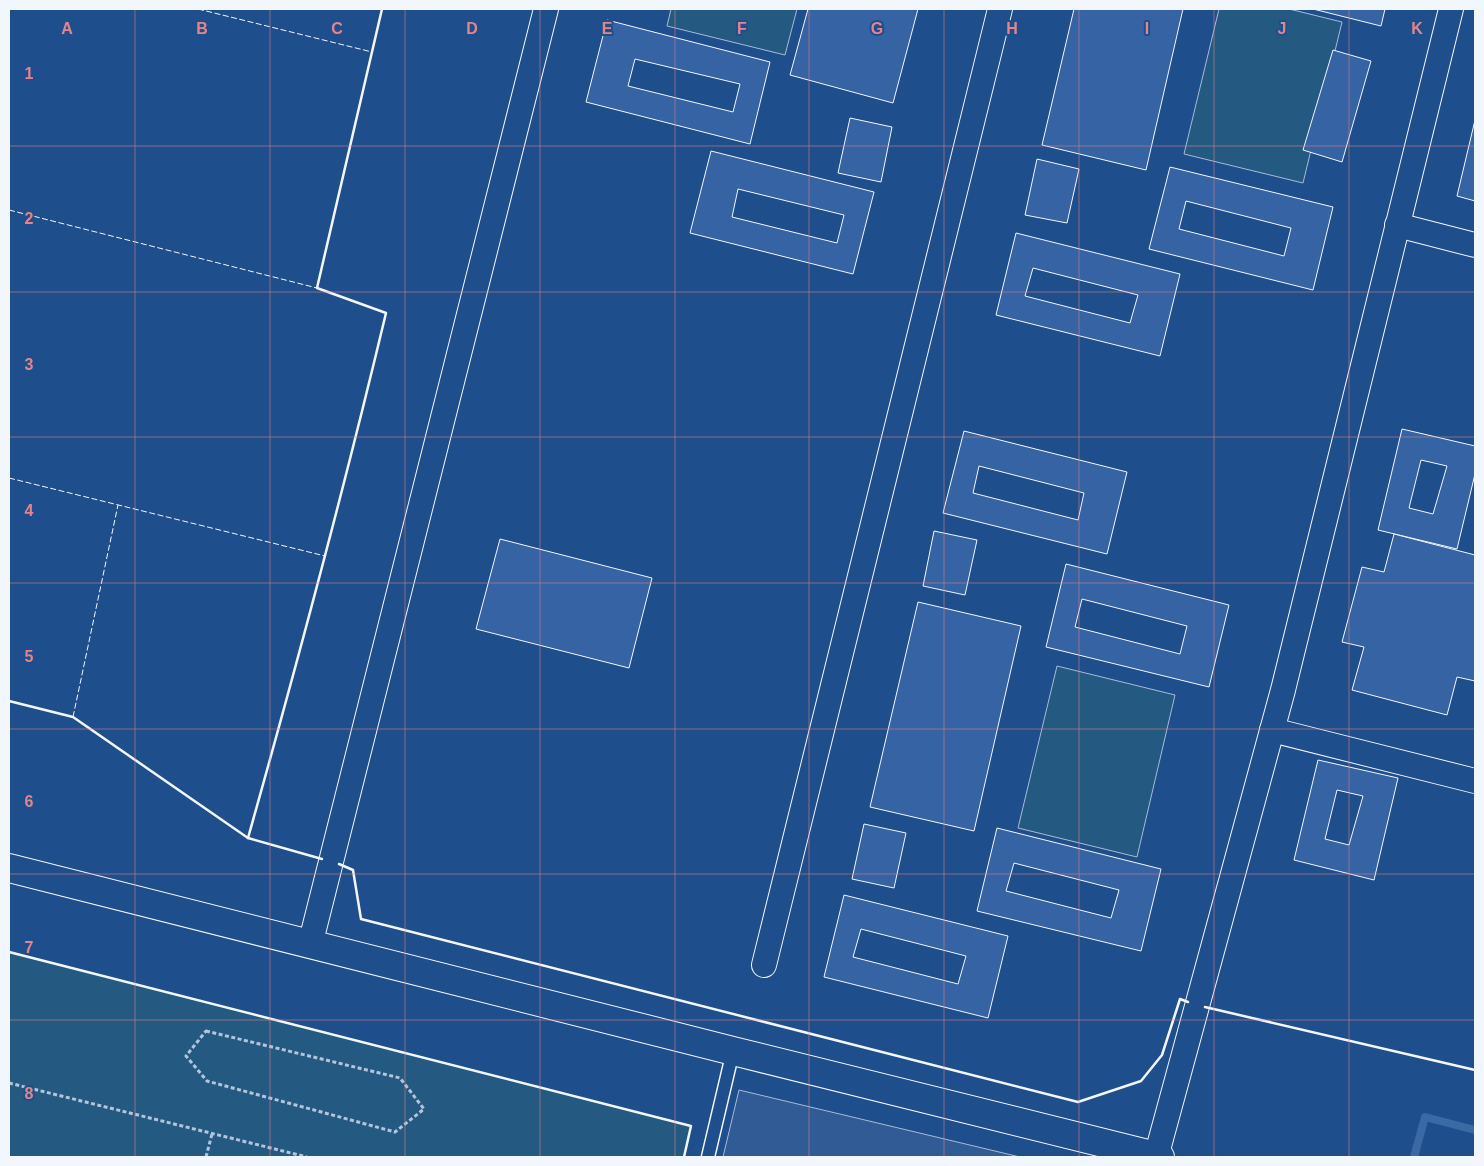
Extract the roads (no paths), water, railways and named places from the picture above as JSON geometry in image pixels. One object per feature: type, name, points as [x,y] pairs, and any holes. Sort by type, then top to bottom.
[{"type":"street","points":[[310,944],[546,9]]},
{"type":"street","points":[[764,965],[1000,9]]},
{"type":"street","points":[[9,868],[1157,1157],[1272,730],[1451,9]]},
{"type":"street","points":[[1398,225],[1475,245]]},
{"type":"street","points":[[1272,730],[1475,781]]},
{"type":"lane","points":[[708,1157],[733,1051]]},
{"type":"waterway","points":[[1414,1157],[1425,1117],[1475,1130]]}]
